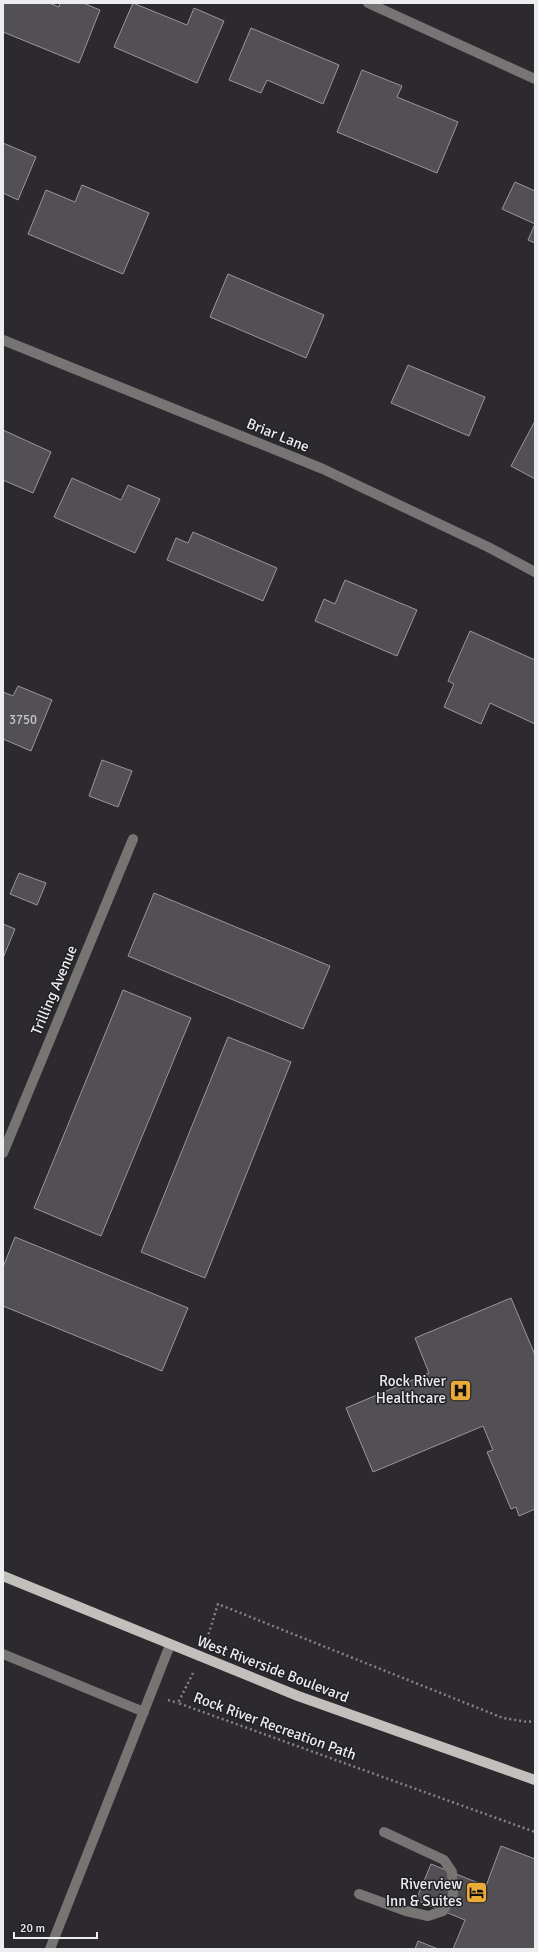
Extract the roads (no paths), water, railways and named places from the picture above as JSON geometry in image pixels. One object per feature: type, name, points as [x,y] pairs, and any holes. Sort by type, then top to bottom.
[{"type":"main road","name":"West Riverside Boulevard","points":[[3,1576],[298,1696],[535,1780]]},
{"type":"street","points":[[368,3],[535,79]]},
{"type":"street","name":"Briar Lane","points":[[3,340],[323,469],[488,547],[535,572]]},
{"type":"street","name":"Trilling Avenue","points":[[3,1153],[133,840]]},
{"type":"street","points":[[50,1949],[170,1645]]},
{"type":"street","points":[[3,1654],[144,1712]]},
{"type":"street","points":[[360,1894],[406,1911],[428,1916],[443,1911],[453,1895],[452,1872],[444,1860],[384,1832]]},
{"type":"place","name":"Rock River Healthcare","points":[[461,1390]]},
{"type":"place","name":"Riverview Inn & Suites","points":[[477,1893]]}]
